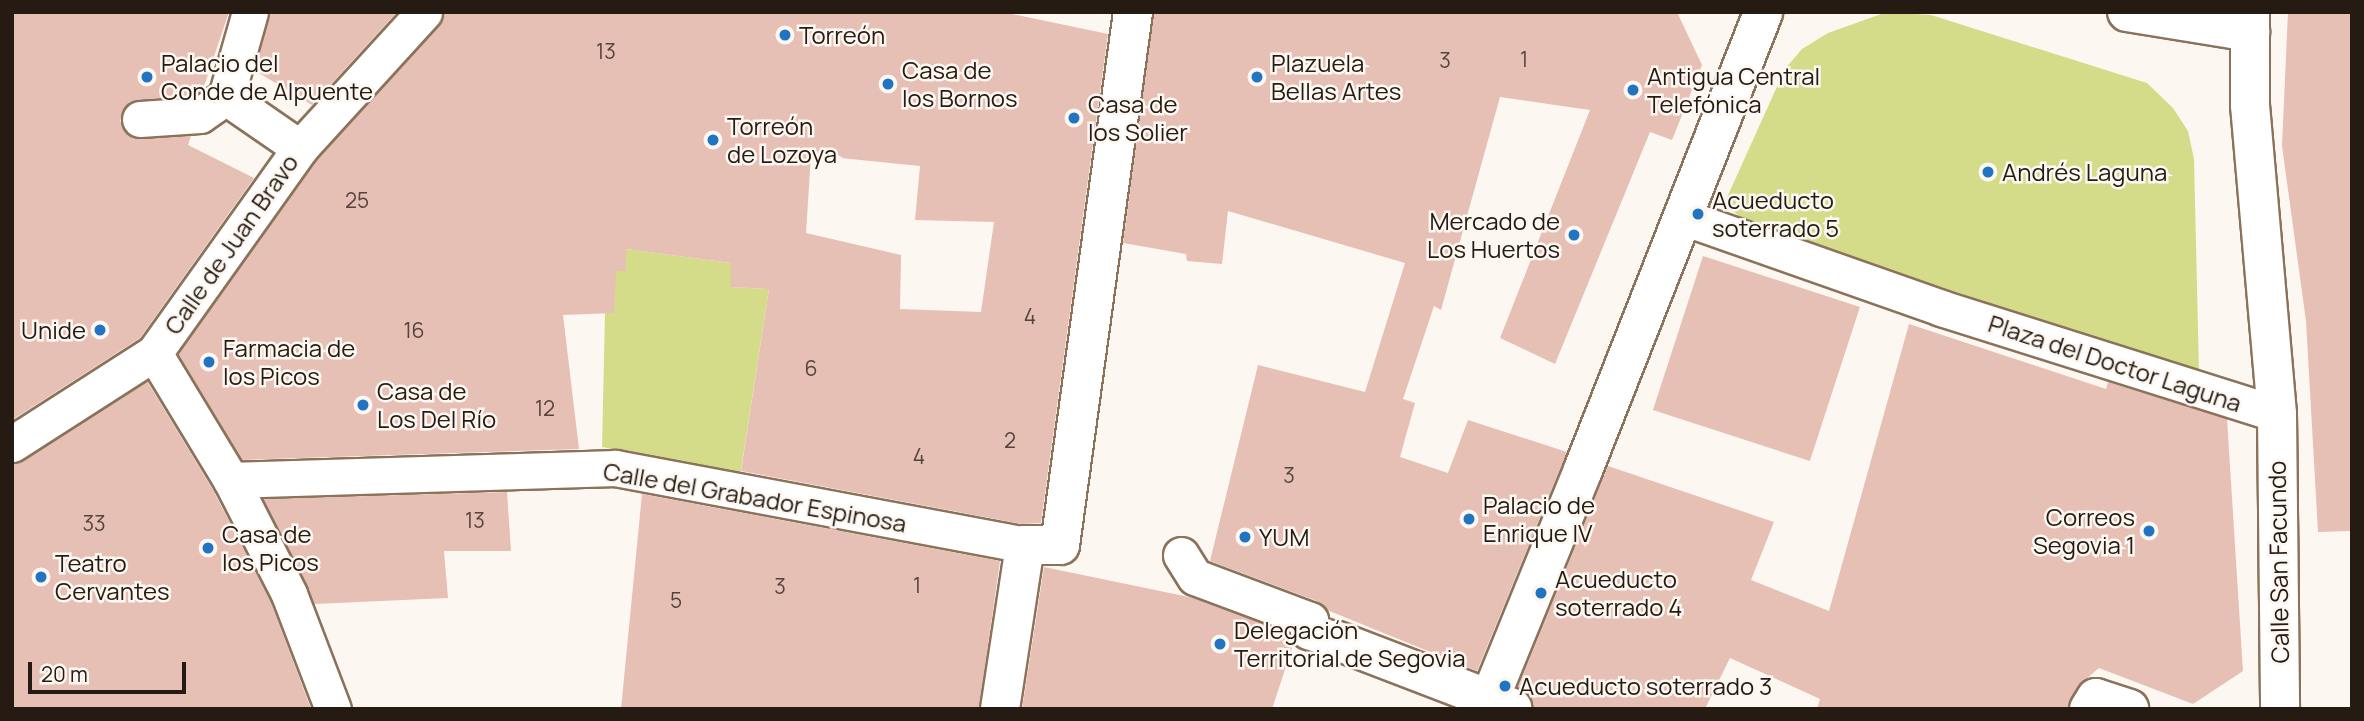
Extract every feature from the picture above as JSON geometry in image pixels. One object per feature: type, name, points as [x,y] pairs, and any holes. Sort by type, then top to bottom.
[{"type":"street","points":[[140,118],[200,115],[226,97],[250,12]]},
{"type":"street","name":"Calle de Juan Bravo","points":[[12,444],[154,353],[300,148],[424,12]]},
{"type":"street","points":[[1181,555],[1195,577],[1310,620],[1321,636],[1495,705],[1763,12]]},
{"type":"street","name":"Plaza del Doctor Laguna","points":[[1682,217],[1941,308],[2277,414],[2250,104],[2250,22],[2127,12]]},
{"type":"street","points":[[1000,709],[1025,545],[1060,545],[1133,21]]},
{"type":"street","points":[[226,97],[300,148]]},
{"type":"street","points":[[154,353],[231,481],[289,594],[333,709]]},
{"type":"street","name":"Calle San Facundo","points":[[2277,414],[2280,709]]},
{"type":"street","name":"Calle del Grabador Espinosa","points":[[231,481],[615,468],[1025,545]]},
{"type":"street","points":[[2089,709],[2096,698],[2129,709]]},
{"type":"green space","points":[[1887,12],[1931,15],[2147,83],[2173,108],[2188,131],[2194,159],[2199,372],[1749,224],[1724,204],[1785,69],[1802,49],[1828,33]]},
{"type":"green space","points":[[626,249],[731,263],[731,287],[769,289],[740,476],[602,447],[605,313],[616,271],[625,271]]},
{"type":"building","points":[[12,12],[229,12],[203,89],[193,95],[129,102],[120,121],[132,137],[191,136],[188,145],[254,178],[140,338],[12,420]]},
{"type":"building","points":[[270,12],[397,12],[312,105],[254,70]]},
{"type":"building","points":[[444,12],[1003,12],[1108,34],[1041,523],[1022,524],[741,471],[769,289],[731,287],[731,263],[626,249],[626,271],[616,271],[614,313],[563,315],[579,449],[242,460],[178,354],[316,161],[439,26]],"holes":[[[811,155],[920,166],[915,220],[994,222],[981,312],[900,309],[901,255],[806,233]]]},
{"type":"building","points":[[1154,12],[1677,12],[1702,65],[1672,140],[1650,132],[1555,364],[1500,338],[1590,110],[1500,97],[1441,310],[1434,306],[1403,399],[1415,403],[1400,457],[1448,473],[1468,420],[1567,452],[1477,671],[1327,610],[1317,601],[1210,561],[1258,365],[1365,392],[1405,263],[1228,211],[1222,264],[1187,261],[1186,254],[1123,243]]},
{"type":"building","points":[[2288,12],[2352,12],[2352,531],[2318,532],[2306,321],[2282,146]]},
{"type":"building","points":[[1703,256],[1860,307],[1810,461],[1653,410]]},
{"type":"building","points":[[1909,324],[2106,389],[2108,382],[2227,419],[2243,671],[2193,704],[2099,668],[2078,686],[2067,709],[1817,709],[1820,699],[1730,658],[1705,709],[1533,709],[1529,695],[1518,687],[1608,466],[1774,522],[1751,580],[1829,611]]},
{"type":"building","points":[[147,381],[213,490],[271,602],[311,709],[12,709],[12,464]]},
{"type":"building","points":[[507,492],[511,551],[444,551],[448,598],[314,604],[263,499]]},
{"type":"building","points":[[642,494],[1000,561],[979,709],[621,709]]},
{"type":"building","name":"Delegación Territorial de Segovia","points":[[1044,567],[1194,598],[1288,633],[1293,645],[1272,709],[1022,709]]},
{"type":"place","name":"Torreón","points":[[785,35]]},
{"type":"place","name":"Palacio del Conde de Alpuente","points":[[147,77]]},
{"type":"place","name":"Plazuela Bellas Artes","points":[[1257,77]]},
{"type":"place","name":"Casa de los Bornos","points":[[888,84]]},
{"type":"place","name":"Antigua Central Telefónica","points":[[1633,90]]},
{"type":"place","name":"Casa de los Solier","points":[[1074,118]]},
{"type":"place","name":"Torreón de Lozoya","points":[[713,140]]},
{"type":"place","name":"Andrés Laguna","points":[[1988,172]]},
{"type":"place","name":"Acueducto soterrado 5","points":[[1698,214]]},
{"type":"place","name":"Mercado de Los Huertos","points":[[1574,235]]},
{"type":"place","name":"Unide","points":[[100,330]]},
{"type":"place","name":"Farmacia de los Picos","points":[[209,362]]},
{"type":"place","name":"Casa de Los Del Río","points":[[363,405]]},
{"type":"place","name":"Palacio de Enrique IV","points":[[1469,519]]},
{"type":"place","name":"Correos Segovia 1","points":[[2149,531]]},
{"type":"place","name":"YUM","points":[[1245,537]]},
{"type":"place","name":"Casa de los Picos","points":[[208,548]]},
{"type":"place","name":"Teatro Cervantes","points":[[41,577]]},
{"type":"place","name":"Acueducto soterrado 4","points":[[1541,593]]},
{"type":"place","name":"Delegación Territorial de Segovia","points":[[1220,644]]},
{"type":"place","name":"Acueducto soterrado 3","points":[[1505,686]]}]
